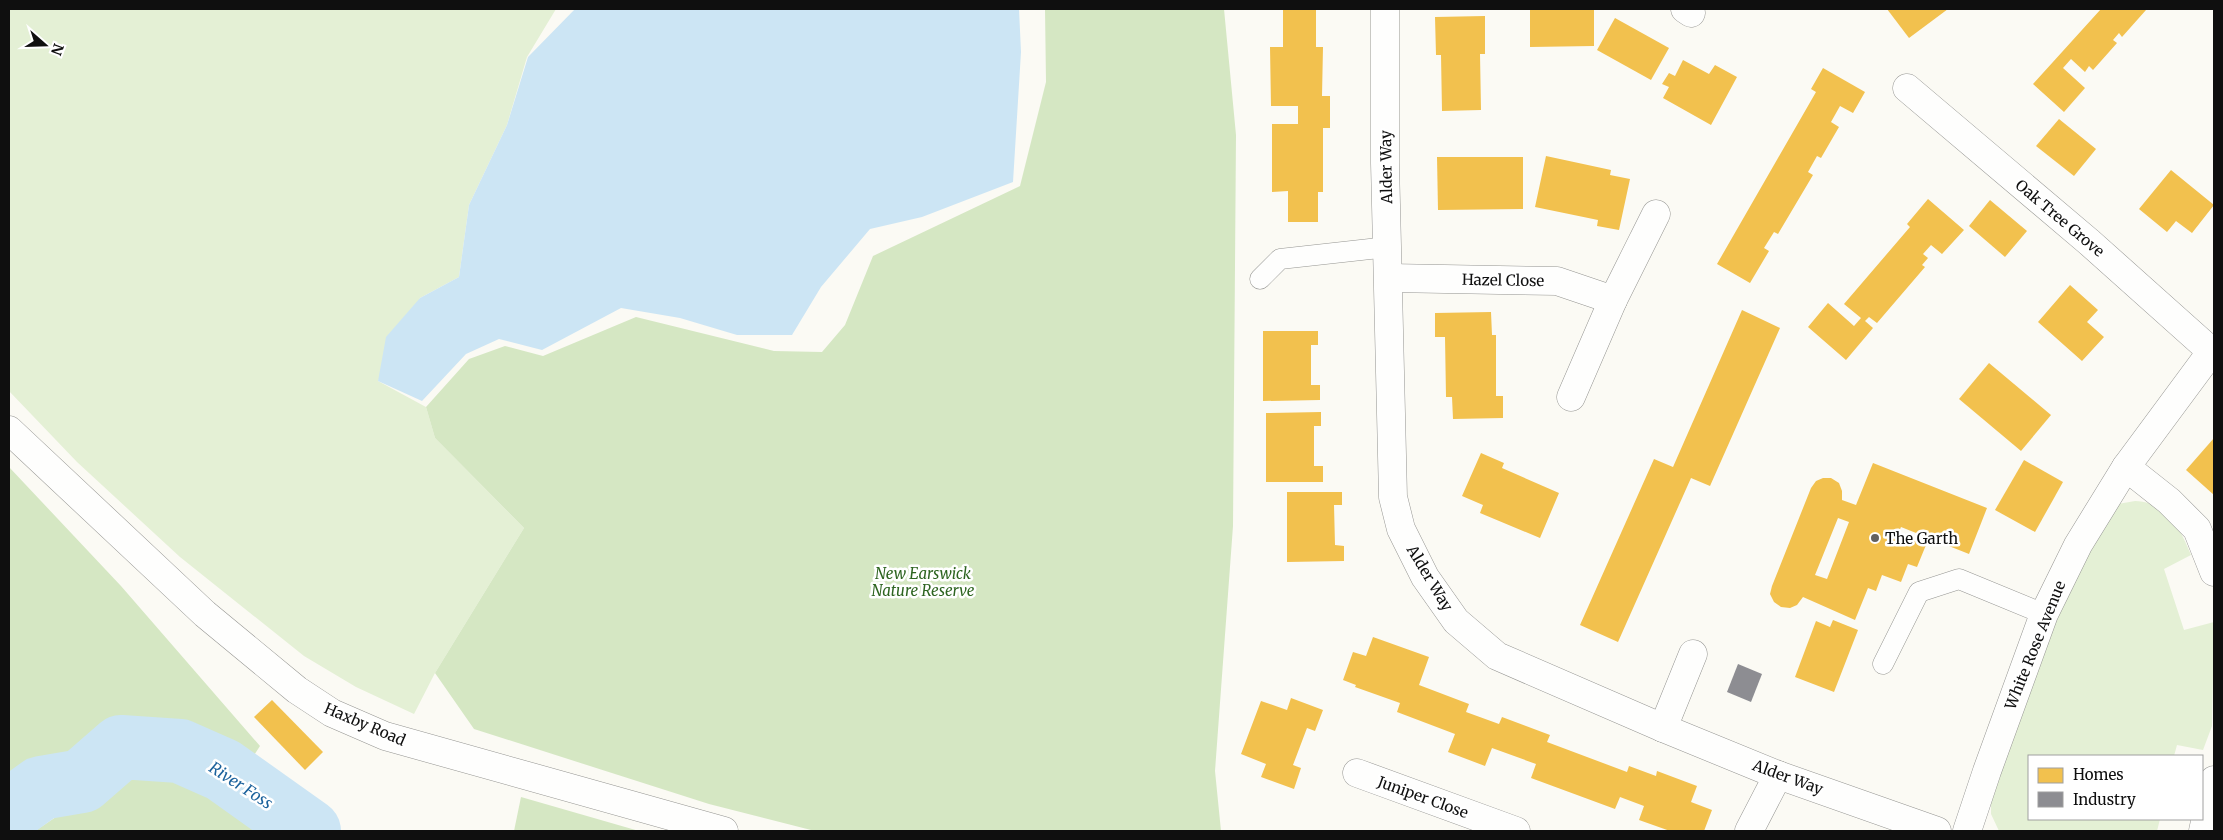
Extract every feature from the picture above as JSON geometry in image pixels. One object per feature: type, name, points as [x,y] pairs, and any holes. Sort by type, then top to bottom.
[{"type":"street","name":"Alder Way","points":[[1385,9],[1393,497],[1401,529],[1426,577],[1456,621],[1496,656],[1778,775],[1937,831]]},
{"type":"street","name":"Oak Tree Grove","points":[[1907,88],[2089,242],[2213,351]]},
{"type":"street","points":[[1571,397],[1612,300],[1656,214]]},
{"type":"street","name":"Hazel Close","points":[[1390,278],[1557,280],[1612,300]]},
{"type":"street","name":"White Rose Avenue","points":[[1967,831],[2044,614],[2078,545],[2126,467],[2213,351]]},
{"type":"street","name":"Haxby Road","points":[[9,430],[204,614],[297,690],[332,713],[385,736],[724,831]]},
{"type":"street","points":[[2126,467],[2169,501],[2198,529],[2214,572]]},
{"type":"street","points":[[1663,728],[1693,654]]},
{"type":"street","name":"Juniper Close","points":[[1357,773],[1516,831]]},
{"type":"street","points":[[1749,831],[1778,775]]},
{"type":"street","points":[[2203,831],[2214,780]]},
{"type":"lane","points":[[1260,279],[1280,259],[1388,247]]},
{"type":"lane","points":[[1883,664],[1919,592],[1959,579],[2044,614]]},
{"type":"green space","points":[[9,9],[556,9],[527,57],[507,125],[469,205],[459,277],[420,298],[378,381],[426,407],[435,438],[524,528],[435,673],[414,714],[356,687],[304,656],[180,557],[77,462],[9,391]]},
{"type":"green space","name":"New Earswick Nature Reserve","points":[[1045,9],[1224,9],[1236,135],[1233,526],[1215,771],[1221,831],[815,831],[709,804],[474,729],[435,673],[524,528],[435,438],[426,407],[469,359],[505,346],[543,356],[636,317],[774,351],[822,352],[845,325],[873,256],[1020,186],[1046,82]]},
{"type":"green space","points":[[9,467],[121,586],[260,746],[249,763],[198,741],[135,732],[9,796]]},
{"type":"green space","points":[[2135,501],[2146,502],[2164,511],[2177,527],[2191,555],[2164,569],[2184,630],[2214,622],[2212,726],[2203,750],[2177,745],[2174,755],[2028,755],[2028,820],[2160,820],[2157,831],[1999,831],[1991,814],[1991,797],[2031,684],[2061,609],[2078,573],[2118,504]]},
{"type":"green space","points":[[123,758],[170,761],[212,777],[282,831],[35,831],[96,790]]},
{"type":"green space","points":[[521,797],[639,831],[514,831]]},
{"type":"water","points":[[575,9],[1019,9],[1021,52],[1013,182],[922,217],[870,229],[821,287],[792,335],[737,335],[680,318],[621,308],[542,350],[499,339],[466,354],[422,401],[378,381],[386,337],[420,298],[459,277],[469,205],[507,125],[528,57]]},
{"type":"building: Homes","points":[[1283,9],[1316,9],[1316,47],[1323,47],[1322,96],[1330,96],[1330,128],[1323,128],[1323,192],[1318,192],[1318,222],[1288,222],[1288,191],[1272,192],[1272,124],[1298,124],[1298,106],[1271,106],[1270,47],[1283,47]]},
{"type":"building: Homes","points":[[1530,9],[1594,9],[1594,46],[1530,47]]},
{"type":"building: Homes","points":[[1887,9],[1948,9],[1909,38]]},
{"type":"building: Homes","points":[[2101,9],[2146,10],[2122,37],[2119,33],[2113,40],[2117,43],[2093,70],[2089,66],[2085,72],[2071,59],[2063,68],[2085,88],[2064,112],[2033,84]]},
{"type":"building: Homes","points":[[1485,16],[1485,54],[1480,54],[1481,110],[1442,111],[1441,55],[1436,55],[1435,17]]},
{"type":"building: Homes","points":[[1615,18],[1669,48],[1651,80],[1597,50]]},
{"type":"building: Homes","points":[[1683,60],[1709,74],[1715,65],[1737,77],[1711,125],[1663,98],[1669,87],[1662,84],[1669,73],[1675,76]]},
{"type":"building: Homes","points":[[1823,68],[1865,92],[1853,113],[1840,106],[1831,122],[1839,127],[1821,158],[1817,156],[1808,172],[1813,175],[1778,234],[1774,232],[1764,248],[1769,251],[1750,283],[1717,264],[1816,92],[1811,89]]},
{"type":"building: Homes","points":[[2059,119],[2096,149],[2074,176],[2036,146]]},
{"type":"building: Homes","points":[[1546,156],[1611,170],[1610,175],[1630,179],[1619,230],[1597,226],[1598,220],[1535,207]]},
{"type":"building: Homes","points":[[1437,157],[1523,157],[1523,209],[1438,210]]},
{"type":"building: Homes","points":[[2171,170],[2214,205],[2192,233],[2176,221],[2167,232],[2139,209]]},
{"type":"building: Homes","points":[[1928,199],[1964,230],[1942,254],[1931,245],[1923,254],[1928,258],[1922,265],[1925,267],[1877,323],[1869,317],[1865,321],[1873,328],[1846,360],[1808,327],[1828,303],[1854,326],[1861,318],[1844,304],[1910,227],[1907,224]]},
{"type":"building: Homes","points":[[1990,200],[2027,231],[2005,257],[1969,226]]},
{"type":"building: Homes","points":[[2070,285],[2098,310],[2087,322],[2104,337],[2082,361],[2038,322]]},
{"type":"building: Homes","points":[[1742,310],[1780,328],[1710,486],[1691,478],[1618,642],[1580,625],[1654,459],[1673,467]]},
{"type":"building: Homes","points":[[1491,312],[1492,335],[1496,335],[1496,396],[1503,396],[1503,418],[1453,419],[1452,397],[1446,397],[1445,337],[1435,337],[1435,313]]},
{"type":"building: Homes","points":[[1263,331],[1318,331],[1318,345],[1311,345],[1311,385],[1320,385],[1320,400],[1263,401]]},
{"type":"building: Homes","points":[[1989,363],[2051,415],[2021,451],[1959,399]]},
{"type":"building: Homes","points":[[1321,412],[1321,426],[1314,426],[1314,466],[1323,466],[1323,482],[1266,482],[1266,413]]},
{"type":"building: Homes","points":[[2214,438],[2214,495],[2186,470]]},
{"type":"building: Homes","points":[[1481,453],[1504,463],[1502,468],[1559,493],[1540,538],[1480,513],[1483,505],[1462,496]]},
{"type":"building: Homes","points":[[2024,460],[2063,482],[2035,532],[1995,510]]},
{"type":"building: Homes","name":"The Garth","points":[[1873,463],[1987,508],[1969,554],[1901,527],[1898,534],[1926,545],[1917,567],[1908,564],[1901,582],[1882,575],[1876,591],[1868,588],[1855,620],[1803,597],[1797,605],[1790,608],[1781,607],[1774,602],[1770,594],[1772,586],[1811,488],[1816,481],[1823,478],[1831,478],[1839,483],[1842,491],[1842,500],[1856,505]],"holes":[[[1838,518],[1849,522],[1827,579],[1815,575]]]},
{"type":"building: Homes","points":[[1287,492],[1342,492],[1342,505],[1334,505],[1335,545],[1344,546],[1344,561],[1287,562]]},
{"type":"building: Homes","points":[[1833,620],[1858,630],[1834,692],[1795,677],[1816,621],[1830,627]]},
{"type":"building: Homes","points":[[1373,637],[1429,657],[1419,685],[1469,704],[1466,712],[1499,724],[1502,717],[1550,735],[1547,742],[1627,772],[1629,766],[1656,776],[1657,771],[1697,786],[1691,802],[1712,810],[1704,831],[1670,831],[1639,820],[1644,806],[1620,797],[1615,809],[1531,778],[1536,764],[1492,748],[1485,766],[1448,752],[1455,734],[1397,712],[1400,703],[1355,687],[1356,685],[1343,680],[1353,652],[1366,656]]},
{"type":"building: Homes","points":[[1291,698],[1323,710],[1315,731],[1307,728],[1293,765],[1301,768],[1294,789],[1261,777],[1266,764],[1241,754],[1261,701],[1287,710]]},
{"type":"building: Homes","points":[[272,700],[323,752],[305,770],[254,717]]},
{"type":"building: Industry","points":[[1738,664],[1762,674],[1751,702],[1727,692]]},
{"type":"waterway","name":"River Foss","points":[[9,811],[41,788],[82,781],[121,747],[180,751],[223,770],[309,831]]},
{"type":"place","name":"The Garth","points":[[1875,538]]}]
